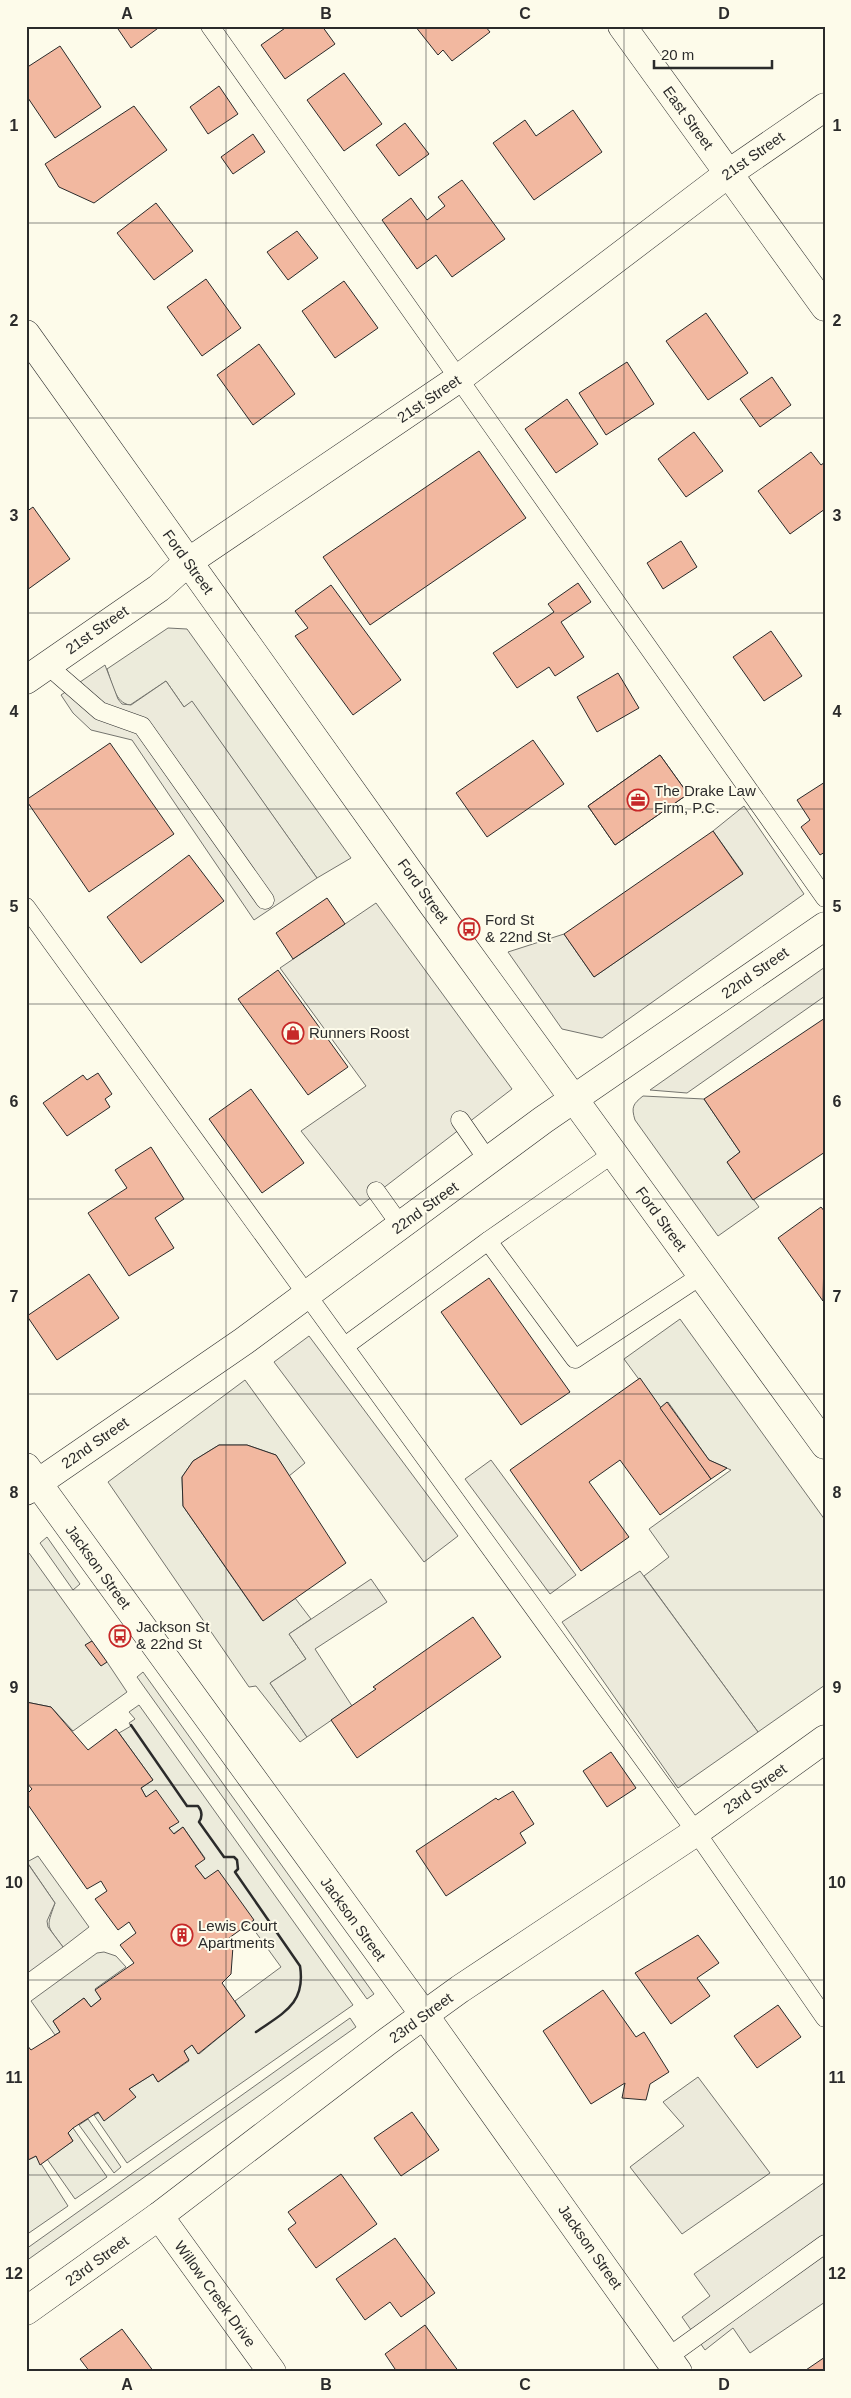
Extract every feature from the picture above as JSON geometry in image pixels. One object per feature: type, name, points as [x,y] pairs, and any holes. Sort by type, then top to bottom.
[{"type":"street","name":"East Street","points":[[622,26],[825,307]]},
{"type":"street","name":"21st Street","points":[[37,672],[159,588],[188,562],[458,379],[729,173],[825,107]]},
{"type":"street","name":"Ford Street","points":[[26,334],[435,908],[825,1445]]},
{"type":"street","name":"22nd Street","points":[[30,1481],[308,1294],[544,1120],[825,926]]},
{"type":"street","name":"Jackson Street","points":[[30,1481],[425,2016],[673,2365]]},
{"type":"street","name":"23rd Street","points":[[26,2311],[159,2216],[388,2041],[460,1989],[696,1832],[825,1739]]},
{"type":"street","name":"Willow Creek Drive","points":[[159,2216],[272,2372]]},
{"type":"lane","points":[[210,26],[825,898]]},
{"type":"lane","points":[[37,672],[100,710],[142,726],[265,900]]},
{"type":"lane","points":[[26,907],[696,1832],[825,2018]]},
{"type":"lane","points":[[460,1120],[489,1162]]},
{"type":"lane","points":[[345,1346],[488,1241],[614,1153]]},
{"type":"lane","points":[[376,1191],[401,1226]]},
{"type":"lane","points":[[488,1241],[575,1359],[702,1275]]},
{"type":"lane","points":[[673,2365],[825,2244]]},
{"type":"shaded area","points":[[168,628],[187,629],[351,858],[317,878],[192,702],[184,707],[166,681],[130,705],[117,696],[107,669]]},
{"type":"shaded area","points":[[105,665],[118,699],[122,704],[131,705],[166,681],[184,707],[192,701],[317,878],[254,920],[132,740],[91,730],[73,713],[61,695]]},
{"type":"shaded area","points":[[744,806],[804,894],[602,1038],[562,1029],[508,952],[564,934],[594,977],[743,873],[713,831]]},
{"type":"shaded area","points":[[376,903],[512,1089],[360,1206],[301,1131],[366,1086],[280,968]]},
{"type":"shaded area","points":[[825,967],[825,996],[687,1093],[650,1090]]},
{"type":"shaded area","points":[[643,1096],[704,1099],[740,1152],[727,1162],[759,1207],[718,1236],[635,1120],[634,1106]]},
{"type":"shaded area","points":[[680,1319],[825,1520],[825,1685],[758,1732],[644,1576],[669,1557],[649,1529],[731,1470],[709,1460],[668,1402],[660,1408],[624,1359]]},
{"type":"shaded area","points":[[309,1336],[458,1536],[424,1562],[274,1362]]},
{"type":"shaded area","points":[[245,1380],[305,1463],[289,1476],[276,1455],[247,1445],[219,1445],[193,1461],[182,1477],[183,1506],[262,1620],[295,1598],[311,1619],[289,1634],[306,1659],[270,1683],[307,1737],[300,1742],[256,1686],[249,1687],[108,1482]]},
{"type":"shaded area","points":[[491,1460],[576,1575],[550,1594],[465,1479]]},
{"type":"shaded area","points":[[47,1537],[80,1584],[73,1590],[40,1543]]},
{"type":"shaded area","points":[[29,1553],[92,1641],[86,1645],[100,1665],[107,1662],[127,1692],[73,1731],[51,1707],[26,1702],[26,1555]]},
{"type":"shaded area","points":[[640,1571],[758,1732],[678,1788],[562,1622]]},
{"type":"shaded area","points":[[371,1579],[387,1602],[315,1649],[352,1706],[307,1737],[270,1683],[306,1659],[289,1634]]},
{"type":"shaded area","points":[[143,1672],[374,1994],[367,1999],[137,1677]]},
{"type":"shaded area","points":[[139,1705],[353,2005],[127,2163],[94,2115],[135,2097],[129,2089],[153,2074],[158,2082],[189,2061],[184,2051],[192,2045],[199,2054],[245,2016],[235,2001],[281,1967],[249,1923],[254,1920],[205,1879],[195,1866],[205,1858],[183,1827],[173,1834],[169,1828],[178,1822],[146,1797],[141,1788],[153,1780],[119,1733],[131,1726],[129,1723],[135,1719],[129,1712]]},
{"type":"shaded area","points":[[38,1856],[89,1927],[63,1947],[49,1926],[55,1903],[27,1862]]},
{"type":"shaded area","points":[[26,1861],[55,1903],[47,1921],[48,1927],[63,1947],[26,1974]]},
{"type":"shaded area","points":[[104,1952],[116,1956],[126,1967],[95,1989],[101,1999],[91,2007],[84,1998],[53,2021],[60,2032],[55,2035],[31,2001],[97,1953]]},
{"type":"shaded area","points":[[350,2018],[356,2027],[26,2261],[26,2249]]},
{"type":"shaded area","points":[[698,2077],[770,2173],[682,2234],[630,2167],[684,2126],[663,2102]]},
{"type":"shaded area","points":[[88,2119],[121,2167],[114,2173],[79,2125]]},
{"type":"shaded area","points":[[73,2128],[107,2177],[75,2199],[47,2159],[73,2141],[68,2133]]},
{"type":"shaded area","points":[[36,2156],[68,2206],[26,2235],[26,2177],[29,2175],[26,2171],[26,2161]]},
{"type":"shaded area","points":[[825,2182],[825,2302],[750,2353],[733,2328],[705,2350],[682,2317],[710,2296],[694,2274]]},
{"type":"building","points":[[116,26],[161,26],[131,48]]},
{"type":"building","points":[[288,26],[322,26],[335,44],[285,79],[261,45]]},
{"type":"building","points":[[415,26],[485,26],[490,32],[452,61],[443,50],[438,55]]},
{"type":"building","points":[[60,46],[101,107],[55,138],[26,95],[26,68]]},
{"type":"building","points":[[344,73],[382,124],[344,151],[307,100]]},
{"type":"building","points":[[219,86],[238,114],[208,134],[190,107]]},
{"type":"building","points":[[134,106],[167,150],[94,203],[59,187],[45,164]]},
{"type":"building","points":[[573,110],[602,152],[534,200],[493,143],[525,120],[536,136]]},
{"type":"building","points":[[405,123],[429,154],[399,176],[376,145]]},
{"type":"building","points":[[253,134],[265,152],[233,174],[221,157]]},
{"type":"building","points":[[462,180],[505,239],[452,277],[436,255],[417,269],[382,220],[411,198],[427,220],[445,206],[438,197]]},
{"type":"building","points":[[156,203],[193,251],[154,280],[117,233]]},
{"type":"building","points":[[297,231],[318,258],[288,280],[267,252]]},
{"type":"building","points":[[206,279],[241,328],[202,356],[167,307]]},
{"type":"building","points":[[344,281],[378,328],[335,358],[302,311]]},
{"type":"building","points":[[706,313],[748,373],[708,400],[666,341]]},
{"type":"building","points":[[259,344],[295,394],[253,425],[217,375]]},
{"type":"building","points":[[627,362],[654,404],[606,435],[579,393]]},
{"type":"building","points":[[772,377],[791,405],[760,427],[740,399]]},
{"type":"building","points":[[567,399],[598,444],[556,473],[525,429]]},
{"type":"building","points":[[694,432],[723,471],[686,497],[658,459]]},
{"type":"building","points":[[479,451],[526,518],[370,625],[323,557]]},
{"type":"building","points":[[811,452],[821,465],[825,462],[825,509],[790,534],[758,491]]},
{"type":"building","points":[[33,507],[70,559],[27,590],[26,512]]},
{"type":"building","points":[[681,541],[697,567],[663,589],[647,563]]},
{"type":"building","points":[[578,583],[591,602],[561,622],[584,657],[555,676],[549,667],[517,688],[493,653],[554,612],[548,604]]},
{"type":"building","points":[[331,585],[401,680],[353,715],[295,636],[308,628],[295,611]]},
{"type":"building","points":[[771,631],[802,676],[764,701],[733,657]]},
{"type":"building","points":[[618,673],[639,708],[597,732],[577,697]]},
{"type":"building","points":[[533,740],[564,784],[487,837],[456,793]]},
{"type":"building","points":[[110,743],[174,834],[89,892],[26,800]]},
{"type":"building","name":"The Drake Law Firm, P.C.","points":[[660,755],[688,794],[615,845],[588,806]]},
{"type":"building","name":"The Drake Law Firm, P.C.","points":[[660,755],[688,794],[615,845],[588,806]]},
{"type":"building","points":[[825,782],[825,852],[820,855],[801,827],[810,820],[797,800]]},
{"type":"building","points":[[713,831],[743,874],[594,977],[564,934]]},
{"type":"building","points":[[189,855],[224,901],[141,963],[107,917]]},
{"type":"building","points":[[327,898],[345,924],[293,959],[276,933]]},
{"type":"building","name":"Runners Roost","points":[[278,970],[348,1067],[308,1095],[238,999]]},
{"type":"building","points":[[825,1018],[825,1152],[753,1200],[727,1162],[740,1152],[704,1099]]},
{"type":"building","points":[[98,1073],[112,1094],[105,1099],[110,1107],[67,1136],[43,1103],[83,1075],[87,1080]]},
{"type":"building","points":[[251,1089],[304,1163],[262,1193],[209,1119]]},
{"type":"building","points":[[151,1147],[184,1199],[155,1218],[174,1248],[129,1276],[88,1213],[127,1188],[115,1170]]},
{"type":"building","points":[[821,1207],[825,1212],[823,1301],[778,1238]]},
{"type":"building","points":[[89,1274],[119,1318],[57,1360],[27,1316]]},
{"type":"building","points":[[489,1278],[570,1392],[521,1425],[441,1312]]},
{"type":"building","points":[[640,1378],[711,1479],[660,1515],[620,1460],[589,1482],[629,1537],[581,1571],[510,1470]]},
{"type":"building","points":[[667,1402],[709,1460],[727,1468],[711,1479],[660,1408]]},
{"type":"building","points":[[219,1445],[247,1445],[276,1455],[346,1563],[263,1621],[183,1506],[182,1477],[193,1461]]},
{"type":"building","points":[[473,1617],[501,1657],[357,1758],[331,1720],[376,1689],[373,1687]]},
{"type":"building","points":[[92,1641],[107,1662],[101,1666],[85,1645]]},
{"type":"building","name":"Lewis Court Apartments","points":[[26,1702],[51,1707],[88,1750],[116,1729],[153,1780],[141,1788],[146,1797],[156,1790],[179,1822],[169,1828],[174,1834],[183,1827],[205,1859],[195,1866],[205,1879],[218,1870],[254,1920],[229,1938],[233,1946],[231,1974],[222,1983],[245,2016],[198,2054],[192,2045],[184,2051],[189,2060],[158,2082],[153,2074],[129,2089],[136,2097],[104,2121],[98,2112],[73,2128],[68,2133],[73,2141],[40,2165],[36,2156],[26,2161],[26,2044],[31,2050],[60,2032],[53,2021],[84,1998],[91,2007],[101,1999],[95,1990],[134,1963],[120,1945],[136,1933],[129,1922],[118,1930],[95,1899],[107,1891],[101,1881],[87,1889],[26,1802],[26,1795],[32,1789],[26,1782]]},
{"type":"building","points":[[611,1752],[636,1788],[607,1807],[583,1771]]},
{"type":"building","points":[[513,1791],[534,1824],[520,1833],[526,1843],[446,1896],[416,1851],[496,1798],[498,1800]]},
{"type":"building","points":[[698,1935],[719,1963],[697,1978],[710,1996],[671,2024],[635,1973]]},
{"type":"building","points":[[603,1990],[636,2037],[644,2032],[669,2072],[650,2084],[646,2100],[622,2098],[625,2083],[591,2104],[543,2031]]},
{"type":"building","points":[[778,2005],[801,2037],[757,2068],[734,2036]]},
{"type":"building","points":[[412,2112],[439,2150],[401,2176],[374,2138]]},
{"type":"building","points":[[341,2174],[377,2224],[316,2268],[288,2229],[296,2223],[288,2212]]},
{"type":"building","points":[[395,2238],[435,2293],[401,2317],[390,2302],[365,2320],[336,2279]]},
{"type":"building","points":[[425,2325],[459,2372],[397,2372],[385,2354]]},
{"type":"building","points":[[122,2329],[154,2372],[90,2372],[80,2359]]},
{"type":"building","points":[[825,2357],[825,2372],[803,2372]]},
{"type":"wall","points":[[131,1725],[187,1806],[198,1806],[201,1812],[199,1822],[224,1857],[234,1857],[237,1860],[238,1869],[235,1872],[300,1966],[301,1979],[296,1999],[283,2013],[256,2032]]},
{"type":"place","name":"The Drake Law Firm, P.C.","points":[[638,800]]},
{"type":"place","name":"Ford St & 22nd St","points":[[469,929]]},
{"type":"place","name":"Runners Roost","points":[[293,1033]]},
{"type":"place","name":"Jackson St & 22nd St","points":[[120,1636]]},
{"type":"place","name":"Lewis Court Apartments","points":[[182,1935]]}]
